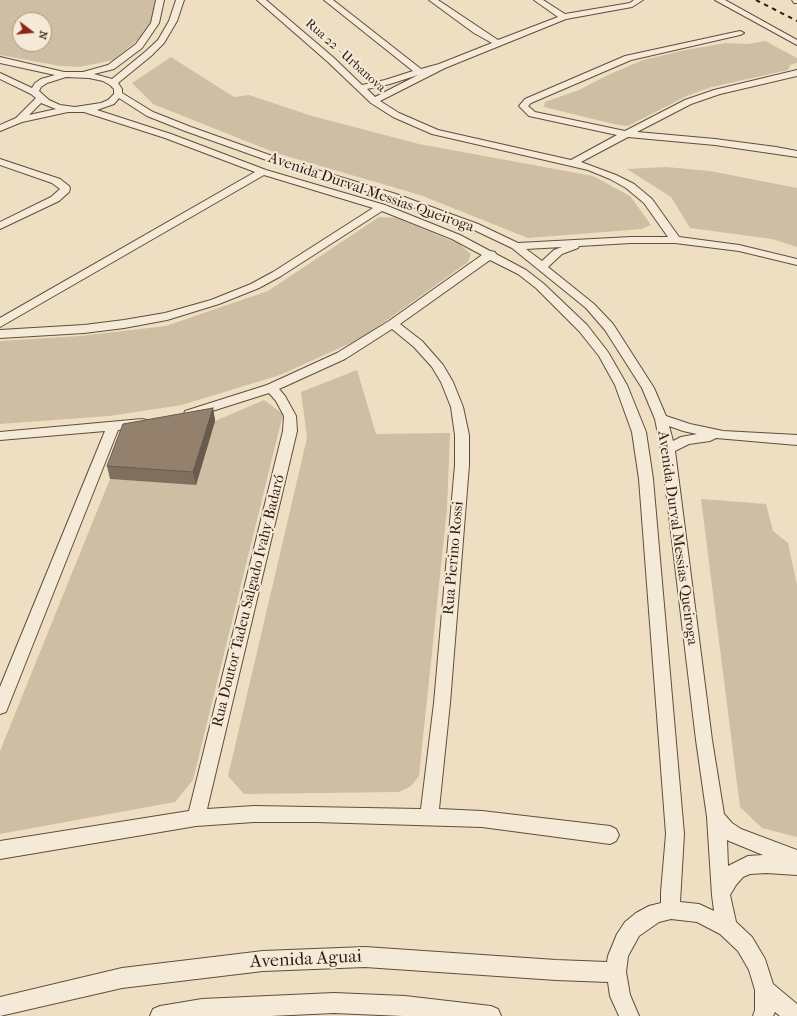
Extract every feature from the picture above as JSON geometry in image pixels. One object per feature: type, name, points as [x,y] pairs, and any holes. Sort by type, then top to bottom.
[{"type":"street","points":[[0,60],[65,74],[95,72],[111,67],[138,46],[155,23],[160,8],[160,0]]},
{"type":"street","points":[[114,84],[148,54],[161,40],[171,25],[180,0]]},
{"type":"street","name":"Rua 22 - Urbanova","points":[[261,0],[331,60],[360,88],[396,116],[416,125],[450,136],[572,163],[602,172],[630,186],[648,201],[675,240]]},
{"type":"street","points":[[328,0],[421,73]]},
{"type":"street","points":[[433,0],[497,43]]},
{"type":"street","points":[[538,0],[564,17]]},
{"type":"street","points":[[360,88],[421,73],[442,66],[564,17],[632,5],[639,0]]},
{"type":"street","points":[[719,0],[797,43]]},
{"type":"street","points":[[740,33],[628,58],[528,101],[523,106],[532,114],[624,134],[715,142],[797,154]]},
{"type":"street","points":[[374,100],[421,73]]},
{"type":"street","points":[[572,163],[624,134],[702,96],[797,73]]},
{"type":"street","points":[[19,120],[37,95],[44,81],[65,74]]},
{"type":"street","points":[[0,76],[58,107],[67,109],[93,108],[111,102],[118,94],[118,89],[114,84],[106,79],[81,74]]},
{"type":"street","name":"Avenida Durval Messias Queiroga","points":[[118,94],[150,114],[188,129],[274,160],[392,196],[474,226],[516,246],[543,266],[590,306],[609,327],[648,388],[661,418],[668,449],[704,740],[716,817],[721,895],[727,927]]},
{"type":"street","points":[[0,128],[19,120],[67,109]]},
{"type":"street","name":"Avenida Durval Messias Queiroga","points":[[85,109],[168,136],[263,172],[381,207],[449,234],[491,254],[522,272],[540,286],[583,328],[604,355],[621,385],[639,432],[646,479],[651,524],[675,834],[670,892],[671,910]]},
{"type":"street","points":[[776,150],[797,144]]},
{"type":"street","points":[[0,162],[56,182],[65,188],[64,192],[60,196],[0,226]]},
{"type":"street","points":[[0,323],[263,172]]},
{"type":"street","points":[[0,334],[84,329],[124,324],[167,316],[215,302],[255,286],[277,274],[381,207]]},
{"type":"street","points":[[516,246],[654,239],[675,240],[739,248],[797,262]]},
{"type":"street","points":[[543,266],[558,252],[582,242]]},
{"type":"street","points":[[176,417],[220,405],[271,388],[340,356],[393,324],[491,254]]},
{"type":"street","name":"Rua Pierino Rossi","points":[[393,324],[418,344],[437,365],[447,382],[457,407],[462,435],[462,465],[442,703],[429,816]]},
{"type":"street","name":"Rua Doutor Tadeu Salgado Ivahy Badaró","points":[[196,818],[290,430],[290,416],[281,399],[271,388]]},
{"type":"street","points":[[661,418],[688,428],[723,435],[797,440]]},
{"type":"street","points":[[0,436],[113,427],[155,421]]},
{"type":"street","points":[[0,708],[113,427]]},
{"type":"street","points":[[668,449],[686,440],[723,435]]},
{"type":"street","points":[[0,850],[196,818],[254,814],[429,816],[482,819],[610,835]]},
{"type":"street","points":[[716,817],[726,829],[735,835],[797,859]]},
{"type":"street","points":[[721,895],[729,879],[736,871],[748,865],[766,864],[797,866]]},
{"type":"street","points":[[629,1016],[620,996],[616,972],[618,956],[624,941],[632,929],[643,920],[656,913],[671,910],[699,913],[727,927],[745,944],[758,966],[765,990],[765,1010],[763,1016]]},
{"type":"street","name":"Avenida Aguai","points":[[0,1007],[122,978],[263,961],[365,957],[556,970],[616,972]]},
{"type":"street","points":[[765,990],[795,1016]]},
{"type":"street","points":[[160,1016],[202,1009],[334,1003],[405,1006],[491,1016]]},
{"type":"shaded area","points":[[0,0],[155,0],[152,24],[144,35],[113,60],[80,67],[60,66],[0,55]]},
{"type":"shaded area","points":[[765,41],[797,58],[797,63],[790,65],[788,70],[712,87],[689,95],[628,126],[618,125],[544,107],[545,102],[579,90],[608,75],[643,60],[726,43],[748,44]]},
{"type":"shaded area","points":[[171,57],[234,97],[249,95],[312,116],[419,144],[593,176],[630,196],[651,225],[642,229],[528,238],[420,195],[276,153],[153,104],[132,83]]},
{"type":"shaded area","points":[[666,167],[710,171],[797,188],[797,247],[772,239],[690,228],[671,197],[627,169]]},
{"type":"shaded area","points":[[379,217],[396,218],[459,244],[471,254],[468,262],[362,338],[280,375],[182,405],[109,416],[0,424],[0,341],[80,336],[166,326],[268,291]]},
{"type":"shaded area","points":[[357,370],[376,434],[450,433],[447,509],[419,776],[411,786],[399,792],[244,794],[228,776],[307,438],[301,392]]},
{"type":"shaded area","points":[[264,400],[283,414],[193,780],[175,802],[0,834],[0,751],[110,479],[196,484],[215,421]]},
{"type":"shaded area","points":[[701,499],[766,504],[773,531],[788,543],[797,585],[797,837],[762,828],[740,807]]},
{"type":"building","points":[[213,408],[193,472],[107,466],[123,424]]},
{"type":"railway","points":[[756,0],[797,21]]}]
